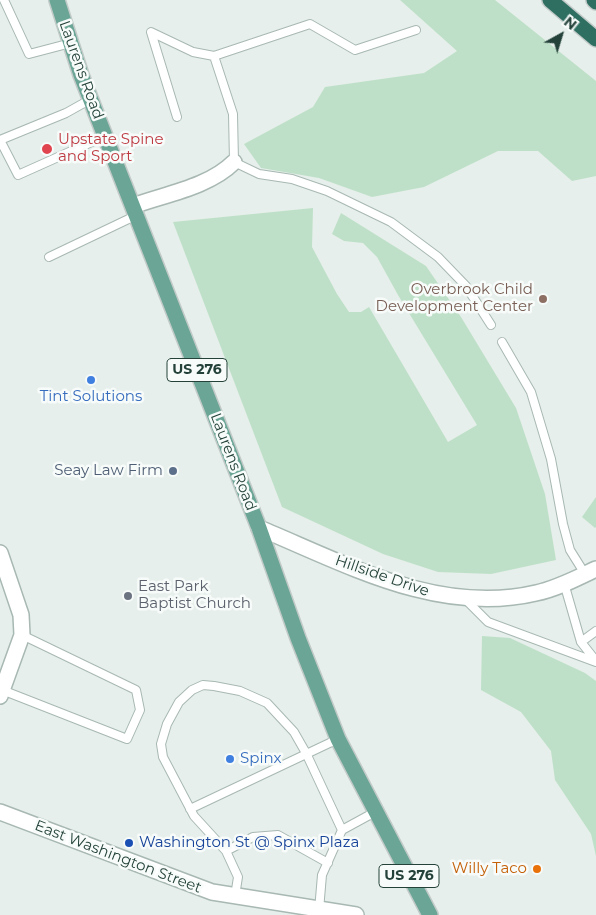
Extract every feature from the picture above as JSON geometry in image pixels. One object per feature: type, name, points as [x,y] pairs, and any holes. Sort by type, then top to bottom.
[{"type":"highway","points":[[550,0],[596,39]]},
{"type":"main road","name":"Laurens Road","points":[[56,0],[105,136],[259,528],[298,638],[338,739],[430,915]]},
{"type":"street","points":[[135,210],[223,173],[234,162]]},
{"type":"street","name":"Hillside Drive","points":[[259,528],[360,571],[418,590],[465,599],[504,598],[537,593],[591,572]]},
{"type":"street","points":[[0,553],[21,615],[22,635],[1,693]]},
{"type":"street","name":"East Washington Street","points":[[0,812],[189,885],[235,896],[356,915]]},
{"type":"lane","points":[[4,0],[29,54],[71,43]]},
{"type":"lane","points":[[177,117],[151,32],[193,52],[214,56],[310,24],[355,50],[416,30]]},
{"type":"lane","points":[[214,56],[234,114],[234,162],[259,174],[292,179],[327,190],[391,222],[438,257],[466,286],[491,325]]},
{"type":"lane","points":[[91,99],[66,113],[0,140],[18,175],[105,136]]},
{"type":"lane","points":[[48,257],[135,210]]},
{"type":"lane","points":[[502,342],[531,392],[551,459],[562,524],[570,550],[591,572]]},
{"type":"lane","points":[[564,583],[581,642],[596,662]]},
{"type":"lane","points":[[465,599],[488,622],[596,662]]},
{"type":"lane","points":[[581,642],[596,631]]},
{"type":"lane","points":[[1,693],[127,739],[140,710],[136,690],[22,635]]},
{"type":"lane","points":[[235,896],[238,877],[226,850],[194,816],[163,757],[161,744],[167,724],[179,702],[192,690],[203,686],[214,686],[240,691],[267,703],[294,732],[306,753],[342,830]]},
{"type":"lane","points":[[190,809],[338,739]]},
{"type":"lane","points":[[319,910],[322,875],[342,830],[375,812]]},
{"type":"lane","points":[[226,850],[262,834],[278,835],[328,862]]},
{"type":"green space","points":[[400,0],[495,0],[596,81],[596,176],[572,181],[538,151],[498,151],[424,187],[372,197],[319,178],[261,168],[244,144],[313,107],[325,87],[424,73],[457,51]]},
{"type":"green space","points":[[313,208],[312,247],[337,294],[349,312],[361,312],[369,307],[448,442],[477,425],[377,257],[363,243],[344,241],[332,234],[341,213],[426,266],[461,317],[516,408],[545,494],[556,560],[491,574],[438,572],[383,554],[282,507],[173,222]]},
{"type":"green space","points":[[596,497],[596,527],[595,528],[582,517]]},
{"type":"green space","points":[[482,636],[510,638],[585,673],[596,681],[596,856],[591,834],[555,780],[551,751],[521,712],[481,690]]},
{"type":"place","name":"Upstate Spine and Sport","points":[[47,149]]},
{"type":"place","name":"Overbrook Child Development Center","points":[[543,299]]},
{"type":"place","name":"Tint Solutions","points":[[91,380]]},
{"type":"place","name":"Seay Law Firm","points":[[173,471]]},
{"type":"place","name":"East Park Baptist Church","points":[[128,596]]},
{"type":"place","name":"Spinx","points":[[230,759]]},
{"type":"place","name":"Washington St @ Spinx Plaza","points":[[129,843]]},
{"type":"place","name":"Willy Taco","points":[[537,869]]}]
